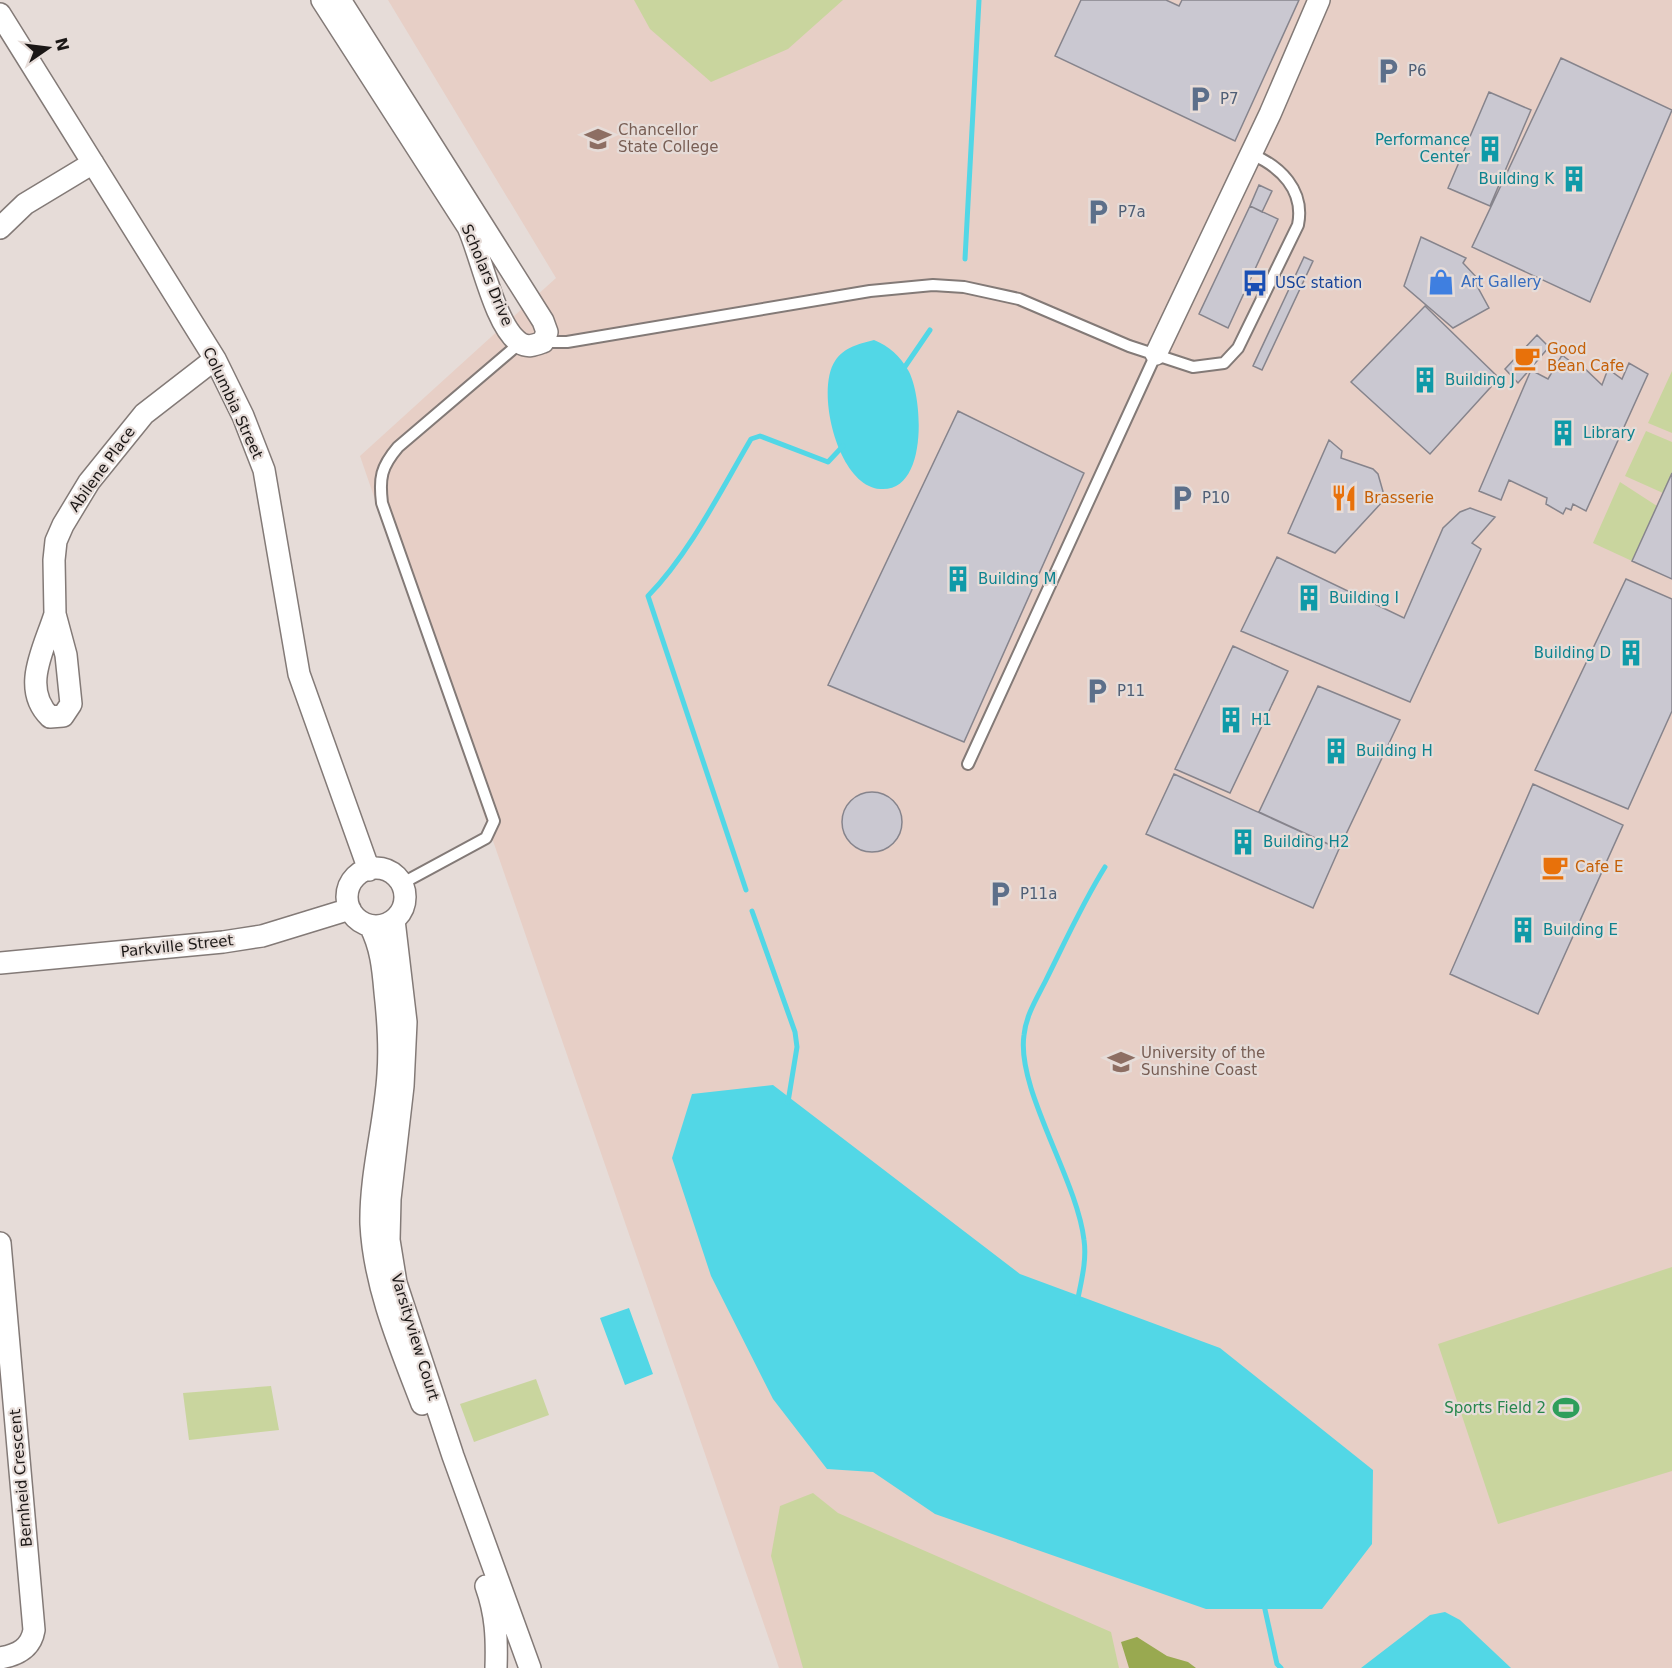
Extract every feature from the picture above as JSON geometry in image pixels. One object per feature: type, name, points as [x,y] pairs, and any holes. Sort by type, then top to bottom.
[{"type":"street","name":"Scholars Drive","points":[[322,0],[468,227],[479,250],[501,315],[520,343],[527,346],[543,342],[546,332],[543,321],[340,0]]},
{"type":"street","points":[[1156,354],[1251,154],[1319,0]]},
{"type":"street","name":"Columbia Street","points":[[0,14],[215,359],[243,416],[264,470],[299,674],[369,870]]},
{"type":"street","points":[[0,228],[25,204],[93,163]]},
{"type":"street","name":"Abilene Place","points":[[55,614],[56,541],[89,482],[144,414],[215,359]]},
{"type":"street","points":[[369,870],[388,871],[401,884],[404,904],[394,920],[379,926],[370,926],[354,917],[347,900],[351,884],[361,873],[369,870]]},
{"type":"street","name":"Parkville Street","points":[[0,963],[252,938],[350,909]]},
{"type":"street","name":"Varsityview Court","points":[[394,920],[406,1022],[404,1086],[381,1198],[371,1224],[375,1257],[388,1310],[432,1413],[500,1605],[530,1668]]},
{"type":"street","name":"Varsityview Court","points":[[370,926],[380,951],[389,1026],[381,1198]]},
{"type":"street","name":"Bernheid Crescent","points":[[0,1243],[34,1630],[32,1639],[23,1650],[0,1658]]},
{"type":"street","name":"Varsityview Court","points":[[496,1668],[500,1605]]},
{"type":"lane","points":[[543,342],[567,342],[870,291],[933,285],[964,287],[1019,298],[1130,346],[1192,367],[1224,363],[1238,348],[1298,225],[1298,201],[1289,182],[1274,165],[1251,154]]},
{"type":"lane","points":[[401,884],[486,837],[494,821],[382,503],[379,481],[387,460],[398,447],[520,343]]},
{"type":"lane","points":[[968,764],[1156,354]]},
{"type":"shaded area","name":"University of the Sunshine Coast","points":[[388,0],[1672,0],[1672,1668],[779,1668],[360,456],[556,278]]},
{"type":"green space","points":[[634,0],[843,0],[788,49],[711,82],[650,29]]},
{"type":"green space","points":[[1672,371],[1672,433],[1648,423]]},
{"type":"green space","points":[[1646,431],[1672,442],[1672,473],[1663,493],[1625,476]]},
{"type":"green space","points":[[1620,482],[1657,506],[1632,561],[1593,543]]},
{"type":"green space","name":"Sports Field 2","points":[[1672,1267],[1672,1471],[1498,1524],[1438,1344]]},
{"type":"green space","points":[[536,1379],[549,1415],[474,1442],[460,1404]]},
{"type":"green space","points":[[271,1386],[279,1430],[189,1440],[183,1393]]},
{"type":"green space","points":[[813,1493],[838,1513],[1111,1632],[1119,1668],[803,1668],[771,1556],[780,1506]]},
{"type":"green space","points":[[1137,1637],[1167,1656],[1188,1662],[1196,1668],[1129,1668],[1121,1642]]},
{"type":"water","points":[[874,340],[894,352],[908,370],[917,400],[919,420],[914,460],[907,476],[896,486],[880,489],[865,484],[852,472],[842,455],[829,414],[828,393],[829,375],[839,356],[852,347]]},
{"type":"water","points":[[773,1085],[1020,1274],[1220,1348],[1373,1470],[1372,1544],[1322,1609],[1206,1609],[935,1514],[873,1472],[827,1469],[773,1399],[711,1276],[672,1158],[692,1094]]},
{"type":"water","points":[[629,1308],[653,1374],[625,1385],[600,1318]]},
{"type":"water","points":[[1445,1612],[1460,1620],[1511,1668],[1361,1668],[1430,1615]]},
{"type":"building","name":"P7","points":[[1081,0],[1166,0],[1179,6],[1182,0],[1299,0],[1235,141],[1055,56]]},
{"type":"building","name":"Building K","points":[[1561,58],[1672,110],[1590,302],[1472,247]]},
{"type":"building","name":"Performance Center","points":[[1489,92],[1531,110],[1490,206],[1448,188]]},
{"type":"building","points":[[1259,185],[1272,191],[1262,212],[1250,206]]},
{"type":"building","points":[[1250,206],[1278,219],[1228,328],[1199,314]]},
{"type":"building","name":"Art Gallery","points":[[1421,237],[1466,258],[1463,263],[1479,280],[1476,284],[1489,308],[1453,328],[1404,286]]},
{"type":"building","points":[[1304,257],[1313,261],[1262,370],[1253,366]]},
{"type":"building","name":"Building J","points":[[1425,306],[1499,378],[1430,454],[1351,382]]},
{"type":"building","name":"Good Bean Cafe","points":[[1537,335],[1549,347],[1518,383],[1505,369]]},
{"type":"building","name":"Library","points":[[1562,355],[1579,368],[1581,365],[1602,385],[1608,369],[1622,379],[1629,363],[1648,374],[1586,511],[1573,504],[1571,510],[1566,508],[1563,514],[1546,504],[1547,498],[1509,480],[1501,500],[1479,491],[1531,370],[1548,379]]},
{"type":"building","name":"Building M","points":[[958,411],[1084,473],[964,742],[828,685]]},
{"type":"building","name":"Brasserie","points":[[1329,440],[1342,451],[1341,458],[1373,469],[1378,474],[1384,495],[1384,500],[1335,553],[1288,533]]},
{"type":"building","points":[[1672,473],[1672,579],[1632,561]]},
{"type":"building","name":"Building I","points":[[1470,508],[1495,517],[1472,543],[1481,549],[1410,702],[1241,631],[1277,557],[1404,618],[1443,528],[1460,512]]},
{"type":"building","name":"Building D","points":[[1626,579],[1672,599],[1672,711],[1628,809],[1535,770]]},
{"type":"building","name":"H1","points":[[1233,646],[1288,671],[1230,793],[1175,769]]},
{"type":"building","name":"Building H","points":[[1318,686],[1400,720],[1339,849],[1259,812]]},
{"type":"building","name":"Building H2","points":[[1174,774],[1339,849],[1313,908],[1146,834]]},
{"type":"building","name":"Building E","points":[[1533,784],[1623,825],[1538,1014],[1450,974]]},
{"type":"building","points":[[866,792],[878,792],[889,797],[897,805],[902,822],[900,834],[889,847],[878,852],[866,852],[855,847],[847,839],[842,828],[842,816],[847,805],[855,797]]},
{"type":"waterway","points":[[965,259],[979,0]]},
{"type":"waterway","points":[[902,371],[930,330]]},
{"type":"waterway","points":[[746,890],[648,596],[691,541],[751,439],[760,436],[828,462],[843,446]]},
{"type":"waterway","points":[[1077,1303],[1084,1264],[1084,1240],[1071,1190],[1029,1081],[1024,1057],[1024,1035],[1032,1007],[1081,909],[1105,867]]},
{"type":"waterway","points":[[752,911],[795,1032],[797,1047],[788,1102]]},
{"type":"waterway","points":[[1264,1605],[1277,1664],[1281,1668]]},
{"type":"place","name":"P6","points":[[1388,71]]},
{"type":"place","name":"P7","points":[[1200,99]]},
{"type":"place","name":"Chancellor State College","points":[[598,139]]},
{"type":"place","name":"Performance Center","points":[[1490,149]]},
{"type":"place","name":"Building K","points":[[1574,179]]},
{"type":"place","name":"P7a","points":[[1098,212]]},
{"type":"place","name":"Art Gallery","points":[[1441,282]]},
{"type":"place","name":"USC station","points":[[1255,283]]},
{"type":"place","name":"Good Bean Cafe","points":[[1527,358]]},
{"type":"place","name":"Building J","points":[[1425,380]]},
{"type":"place","name":"Library","points":[[1563,433]]},
{"type":"place","name":"P10","points":[[1182,498]]},
{"type":"place","name":"Brasserie","points":[[1344,498]]},
{"type":"place","name":"Building M","points":[[958,579]]},
{"type":"place","name":"Building I","points":[[1309,598]]},
{"type":"place","name":"Building D","points":[[1631,653]]},
{"type":"place","name":"P11","points":[[1097,691]]},
{"type":"place","name":"H1","points":[[1231,720]]},
{"type":"place","name":"Building H","points":[[1336,751]]},
{"type":"place","name":"Building H2","points":[[1243,842]]},
{"type":"place","name":"Cafe E","points":[[1555,867]]},
{"type":"place","name":"P11a","points":[[1000,894]]},
{"type":"place","name":"Building E","points":[[1523,930]]},
{"type":"place","name":"University of the Sunshine Coast","points":[[1121,1062]]},
{"type":"place","name":"Sports Field 2","points":[[1566,1408]]}]
